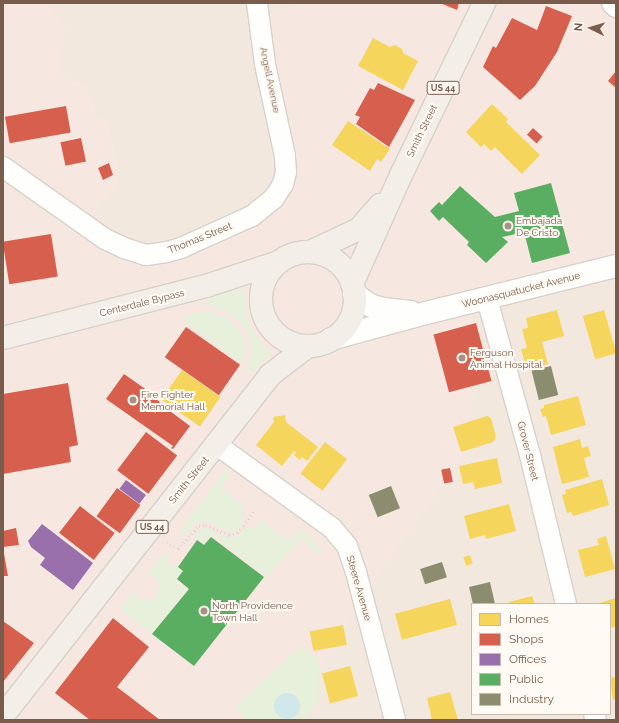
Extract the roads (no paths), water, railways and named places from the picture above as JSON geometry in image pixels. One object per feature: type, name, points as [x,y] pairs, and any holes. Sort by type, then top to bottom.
[{"type":"main road","name":"Smith Street","points":[[353,289],[402,173],[484,3]]},
{"type":"main road","name":"Smith Street","points":[[310,252],[359,229],[373,214],[402,173]]},
{"type":"main road","points":[[310,252],[327,256],[341,265],[353,289],[351,315],[340,333],[320,344],[308,346],[295,344],[283,339],[273,330],[266,320],[262,308],[261,295],[264,282],[270,271],[279,262],[294,254],[310,252]]},
{"type":"main road","name":"Centerdale Bypass","points":[[3,338],[206,286],[279,262]]},
{"type":"main road","name":"Smith Street","points":[[3,716],[73,625],[217,445],[270,375],[308,346]]},
{"type":"street","name":"Angell Avenue","points":[[257,3],[265,64],[285,156]]},
{"type":"street","points":[[612,3],[616,7]]},
{"type":"street","name":"Thomas Street","points":[[3,167],[105,238],[124,248],[146,254],[166,252],[181,248],[252,216],[274,198],[283,184],[286,172],[285,156]]},
{"type":"street","name":"Woonasquatucket Avenue","points":[[331,339],[426,313],[616,266]]},
{"type":"street","name":"Woonasquatucket Avenue","points":[[353,289],[372,306],[382,309],[426,313]]},
{"type":"street","name":"Grover Street","points":[[487,299],[530,455],[566,603]]},
{"type":"street","name":"Steere Avenue","points":[[217,445],[332,528],[347,546],[356,572],[394,720]]},
{"type":"water","points":[[287,693],[296,697],[300,706],[296,715],[287,719],[278,715],[274,706],[278,697]]},
{"type":"place","name":"Embajada De Cristo","points":[[508,226]]},
{"type":"place","name":"Ferguson Animal Hospital","points":[[462,358]]},
{"type":"place","name":"Fire Fighter Memorial Hall","points":[[133,400]]},
{"type":"place","name":"North Providence Town Hall","points":[[204,611]]}]
